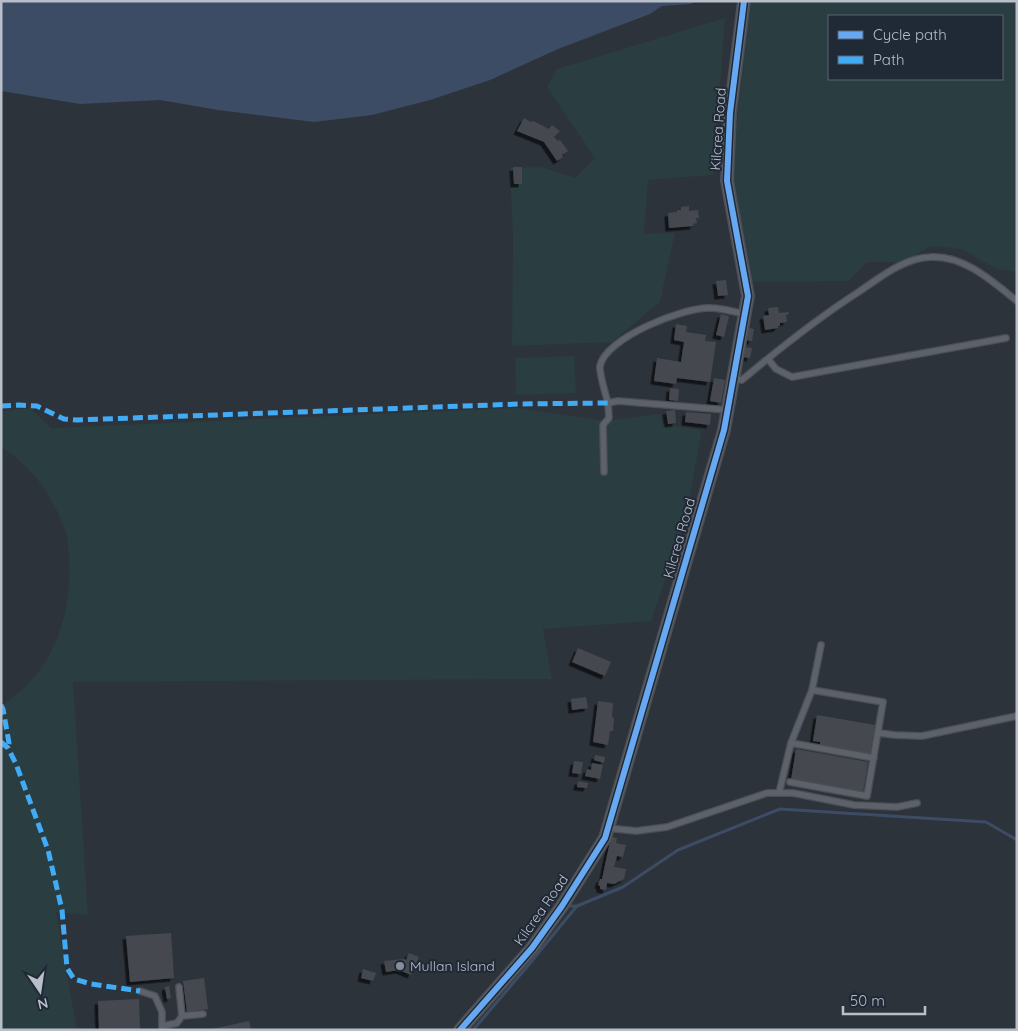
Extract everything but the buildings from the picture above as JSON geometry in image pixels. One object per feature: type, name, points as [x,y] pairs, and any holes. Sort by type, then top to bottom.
[{"type":"street","name":"Kilcrea Road","points":[[460,1030],[532,948],[562,906],[605,838],[724,430],[748,296],[727,181],[730,113],[744,1]]},
{"type":"lane","points":[[733,379],[742,380],[817,319],[909,260],[932,257],[964,264],[985,276],[1017,301]]},
{"type":"lane","points":[[604,472],[603,425],[609,418],[608,403],[600,366],[606,352],[634,331],[673,315],[710,307],[745,314]]},
{"type":"lane","points":[[768,359],[776,370],[792,377],[1006,338]]},
{"type":"lane","points":[[608,403],[618,402],[728,410]]},
{"type":"lane","points":[[779,793],[791,743],[812,690],[820,645]]},
{"type":"lane","points":[[790,782],[867,796],[884,702],[812,690]]},
{"type":"lane","points":[[879,733],[895,736],[922,736],[1017,716]]},
{"type":"lane","points":[[791,743],[874,758]]},
{"type":"lane","points":[[608,828],[636,830],[667,827],[767,793],[793,793],[854,805],[897,807],[917,803]]},
{"type":"lane","points":[[140,992],[155,996],[162,1012],[162,1028],[177,1023],[182,1016],[179,987]]},
{"type":"lane","points":[[182,1016],[203,1014]]},
{"type":"green space","points":[[751,1],[1017,1],[1017,272],[996,269],[962,249],[931,246],[911,258],[897,262],[867,262],[848,281],[751,282],[747,249],[735,192],[732,161]]},
{"type":"green space","points":[[725,18],[713,175],[648,180],[644,234],[675,233],[660,302],[612,342],[512,346],[513,238],[510,168],[542,167],[575,178],[595,158],[547,87],[557,69]]},
{"type":"green space","points":[[574,356],[576,393],[516,395],[515,358]]},
{"type":"green space","points":[[30,408],[51,428],[518,408],[605,421],[661,414],[662,424],[702,430],[684,526],[651,621],[543,629],[552,679],[73,682],[88,915],[56,912],[77,1030],[1,1030],[1,707],[33,678],[51,653],[63,622],[70,571],[66,534],[51,499],[29,470],[1,447],[1,411]]},
{"type":"water","points":[[1,1],[697,1],[690,4],[662,6],[650,14],[558,49],[490,80],[430,100],[372,115],[314,122],[218,110],[160,100],[80,104],[1,91]]},
{"type":"waterway","points":[[566,906],[577,906],[623,887],[678,850],[780,809],[986,822],[1017,840]]},
{"type":"waterway","points":[[473,1030],[576,907]]},
{"type":"marked path","points":[[1,406],[37,406],[64,419],[77,420],[519,404],[608,403]]},
{"type":"marked path","points":[[1,705],[9,743],[8,748]]},
{"type":"marked path","points":[[1,742],[8,748],[16,764],[48,850],[62,910],[67,968],[74,979],[91,984],[140,991]]},
{"type":"cycle path","points":[[460,1030],[532,948],[562,906],[605,838],[724,430],[748,296],[727,181],[730,113],[744,1]]},
{"type":"place","name":"Mullan Island","points":[[400,966]]}]
